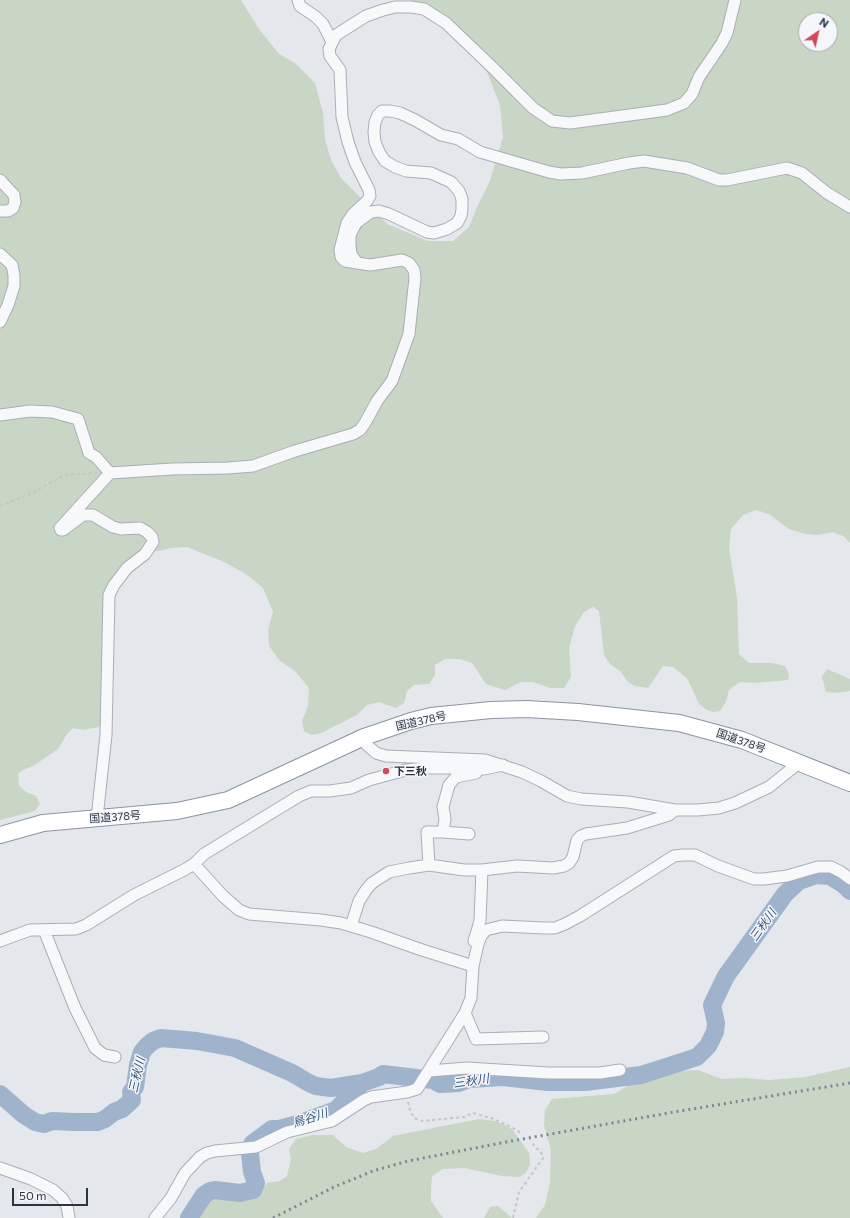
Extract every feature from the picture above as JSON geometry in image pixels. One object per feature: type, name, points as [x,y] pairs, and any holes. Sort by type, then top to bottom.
[{"type":"highway","name":"国道378号","points":[[0,835],[42,823],[139,816],[177,811],[228,800],[364,737],[431,716],[491,710],[534,709],[578,712],[679,723],[742,740],[850,783]]},
{"type":"street","points":[[298,0],[300,6],[323,24],[332,42]]},
{"type":"street","points":[[97,818],[106,735],[110,595],[114,585],[127,568],[145,554],[153,542],[152,537],[140,528],[121,529],[113,527],[93,515],[83,516],[64,530],[61,530],[60,528],[110,473],[253,466],[295,451],[353,434],[360,430],[377,401],[392,381],[409,334],[416,278],[414,270],[409,263],[402,260],[370,265],[345,261],[341,258],[340,250],[347,223],[353,214],[367,201],[370,196],[369,190],[355,162],[342,117],[340,70],[330,56],[329,49],[336,35],[366,16],[383,10],[395,7],[424,9],[435,15],[451,28],[533,108],[552,121],[570,123],[590,122],[632,114],[667,110],[684,103],[692,94],[699,77],[727,33],[735,0]]},
{"type":"street","points":[[356,263],[351,254],[350,235],[356,223],[371,212],[379,211],[389,214],[427,232],[448,229],[457,223],[461,216],[462,199],[459,191],[451,182],[431,173],[406,171],[395,168],[385,160],[379,152],[375,142],[374,132],[378,114],[382,111],[400,113],[441,135],[458,139],[480,152],[549,172],[561,174],[582,173],[644,161],[687,168],[719,180],[727,180],[786,168],[802,173],[827,193],[850,207]]},
{"type":"street","points":[[0,180],[14,195],[15,202],[13,208],[8,211],[0,211]]},
{"type":"street","points":[[0,254],[12,265],[14,275],[14,286],[8,305],[0,322]]},
{"type":"street","points":[[0,416],[30,411],[52,412],[78,419],[89,453],[96,457],[110,473]]},
{"type":"street","points":[[364,737],[367,745],[376,754],[386,756],[485,760],[503,765],[541,780],[567,796],[581,799],[628,802],[676,810],[719,808],[736,803],[769,787],[800,762]]},
{"type":"street","points":[[443,832],[445,819],[443,806],[452,780],[456,776],[478,773],[503,765]]},
{"type":"street","points":[[0,941],[30,930],[76,929],[86,925],[134,896],[184,870],[194,864],[204,854],[299,796],[311,791],[330,791],[351,788],[370,780],[406,770],[427,768],[474,768],[484,770]]},
{"type":"street","points":[[351,926],[359,901],[372,883],[389,872],[430,865],[464,870],[482,870],[517,866],[553,868],[564,866],[569,863],[573,857],[577,840],[581,836],[627,828],[669,815],[676,810]]},
{"type":"street","points":[[430,865],[427,832],[469,834]]},
{"type":"street","points":[[155,1218],[171,1198],[185,1173],[200,1157],[207,1153],[256,1147],[287,1132],[332,1122],[364,1100],[371,1097],[412,1091],[427,1073],[465,1012],[471,998],[477,951],[481,936],[486,930],[502,926],[555,928],[580,916],[674,856],[683,854],[695,855],[718,866],[754,879],[787,876],[818,867],[831,867],[850,879]]},
{"type":"street","points":[[194,864],[223,896],[239,910],[249,914],[321,920],[351,926],[474,966]]},
{"type":"street","points":[[477,951],[473,946],[473,943],[480,921],[482,870]]},
{"type":"street","points":[[44,930],[74,1008],[94,1048],[104,1055],[115,1057]]},
{"type":"street","points":[[465,1012],[476,1039],[543,1037]]},
{"type":"street","points":[[427,1073],[467,1068],[548,1073],[600,1073],[620,1070]]},
{"type":"street","points":[[0,1168],[31,1179],[53,1190],[62,1198],[67,1206],[69,1218]]},
{"type":"path","points":[[0,506],[28,495],[65,475],[89,472],[110,473]]},
{"type":"path","points":[[412,1091],[410,1110],[414,1118],[422,1121],[464,1117],[473,1112],[494,1119],[517,1130],[522,1135]]},
{"type":"path","points":[[513,1218],[519,1192],[543,1158],[530,1141]]},
{"type":"green space","points":[[0,0],[241,0],[259,29],[279,54],[295,63],[315,83],[323,113],[325,139],[331,160],[341,178],[387,224],[428,241],[453,241],[469,227],[490,181],[503,137],[500,105],[487,72],[449,32],[410,0],[850,0],[850,543],[845,537],[833,532],[818,535],[805,534],[789,529],[769,514],[756,510],[743,515],[731,529],[729,548],[737,598],[739,654],[749,663],[772,663],[785,666],[789,674],[788,680],[754,683],[740,682],[729,690],[726,702],[720,711],[713,712],[707,710],[699,704],[687,678],[673,667],[663,666],[648,688],[635,686],[628,682],[620,671],[610,664],[604,655],[599,611],[593,607],[584,612],[575,626],[569,649],[571,677],[564,688],[550,688],[533,682],[521,682],[505,690],[486,684],[472,663],[460,659],[445,659],[435,665],[435,675],[429,684],[414,685],[407,691],[404,703],[396,708],[379,702],[367,705],[357,715],[321,733],[312,735],[304,731],[302,721],[308,706],[309,688],[295,671],[280,661],[269,646],[268,630],[273,612],[263,588],[246,574],[222,561],[187,547],[159,551],[140,551],[129,558],[114,578],[107,716],[99,727],[83,730],[73,728],[67,734],[58,749],[18,774],[19,786],[26,792],[36,796],[40,804],[35,811],[0,820]]},
{"type":"green space","points":[[827,669],[850,679],[850,691],[835,693],[826,692],[822,677]]},
{"type":"green space","points":[[850,1067],[850,1218],[536,1218],[545,1205],[550,1182],[551,1150],[544,1125],[545,1110],[552,1099],[614,1094],[629,1085],[680,1071],[698,1070],[722,1079],[744,1078],[769,1080],[805,1077]]},
{"type":"green space","points":[[479,1119],[496,1121],[512,1129],[529,1153],[530,1164],[526,1173],[519,1177],[502,1176],[464,1168],[443,1169],[432,1176],[431,1201],[443,1218],[196,1218],[211,1199],[219,1197],[247,1201],[254,1198],[267,1183],[280,1181],[287,1176],[291,1159],[289,1149],[296,1139],[313,1135],[333,1135],[346,1147],[363,1153],[376,1149],[393,1136]]},
{"type":"green space","points":[[498,1206],[512,1218],[484,1218],[490,1207]]},
{"type":"waterway","name":"三秋川","points":[[0,1094],[24,1115],[35,1122],[44,1124],[52,1121],[98,1122],[122,1109],[132,1100],[131,1092],[135,1087],[138,1065],[142,1052],[153,1041],[161,1038],[197,1041],[235,1048],[292,1073],[316,1086],[331,1088],[362,1083],[383,1074],[433,1080],[440,1084],[459,1083],[469,1079],[503,1077],[548,1082],[585,1082],[641,1075],[697,1057],[708,1046],[715,1032],[716,1023],[712,1005],[726,976],[785,894],[799,881],[816,875],[830,876],[843,884],[850,891]]},
{"type":"waterway","name":"鳥谷川","points":[[252,1144],[272,1129],[279,1129],[298,1124],[336,1110],[362,1083]]},
{"type":"waterway","name":"鳥谷川","points":[[189,1218],[204,1195],[210,1191],[215,1190],[240,1193],[253,1190],[256,1183],[252,1172],[250,1153]]},
{"type":"railway","points":[[273,1218],[334,1187],[373,1171],[408,1161],[674,1112],[850,1083]]},
{"type":"place","name":"下三秋","points":[[386,771]]}]
